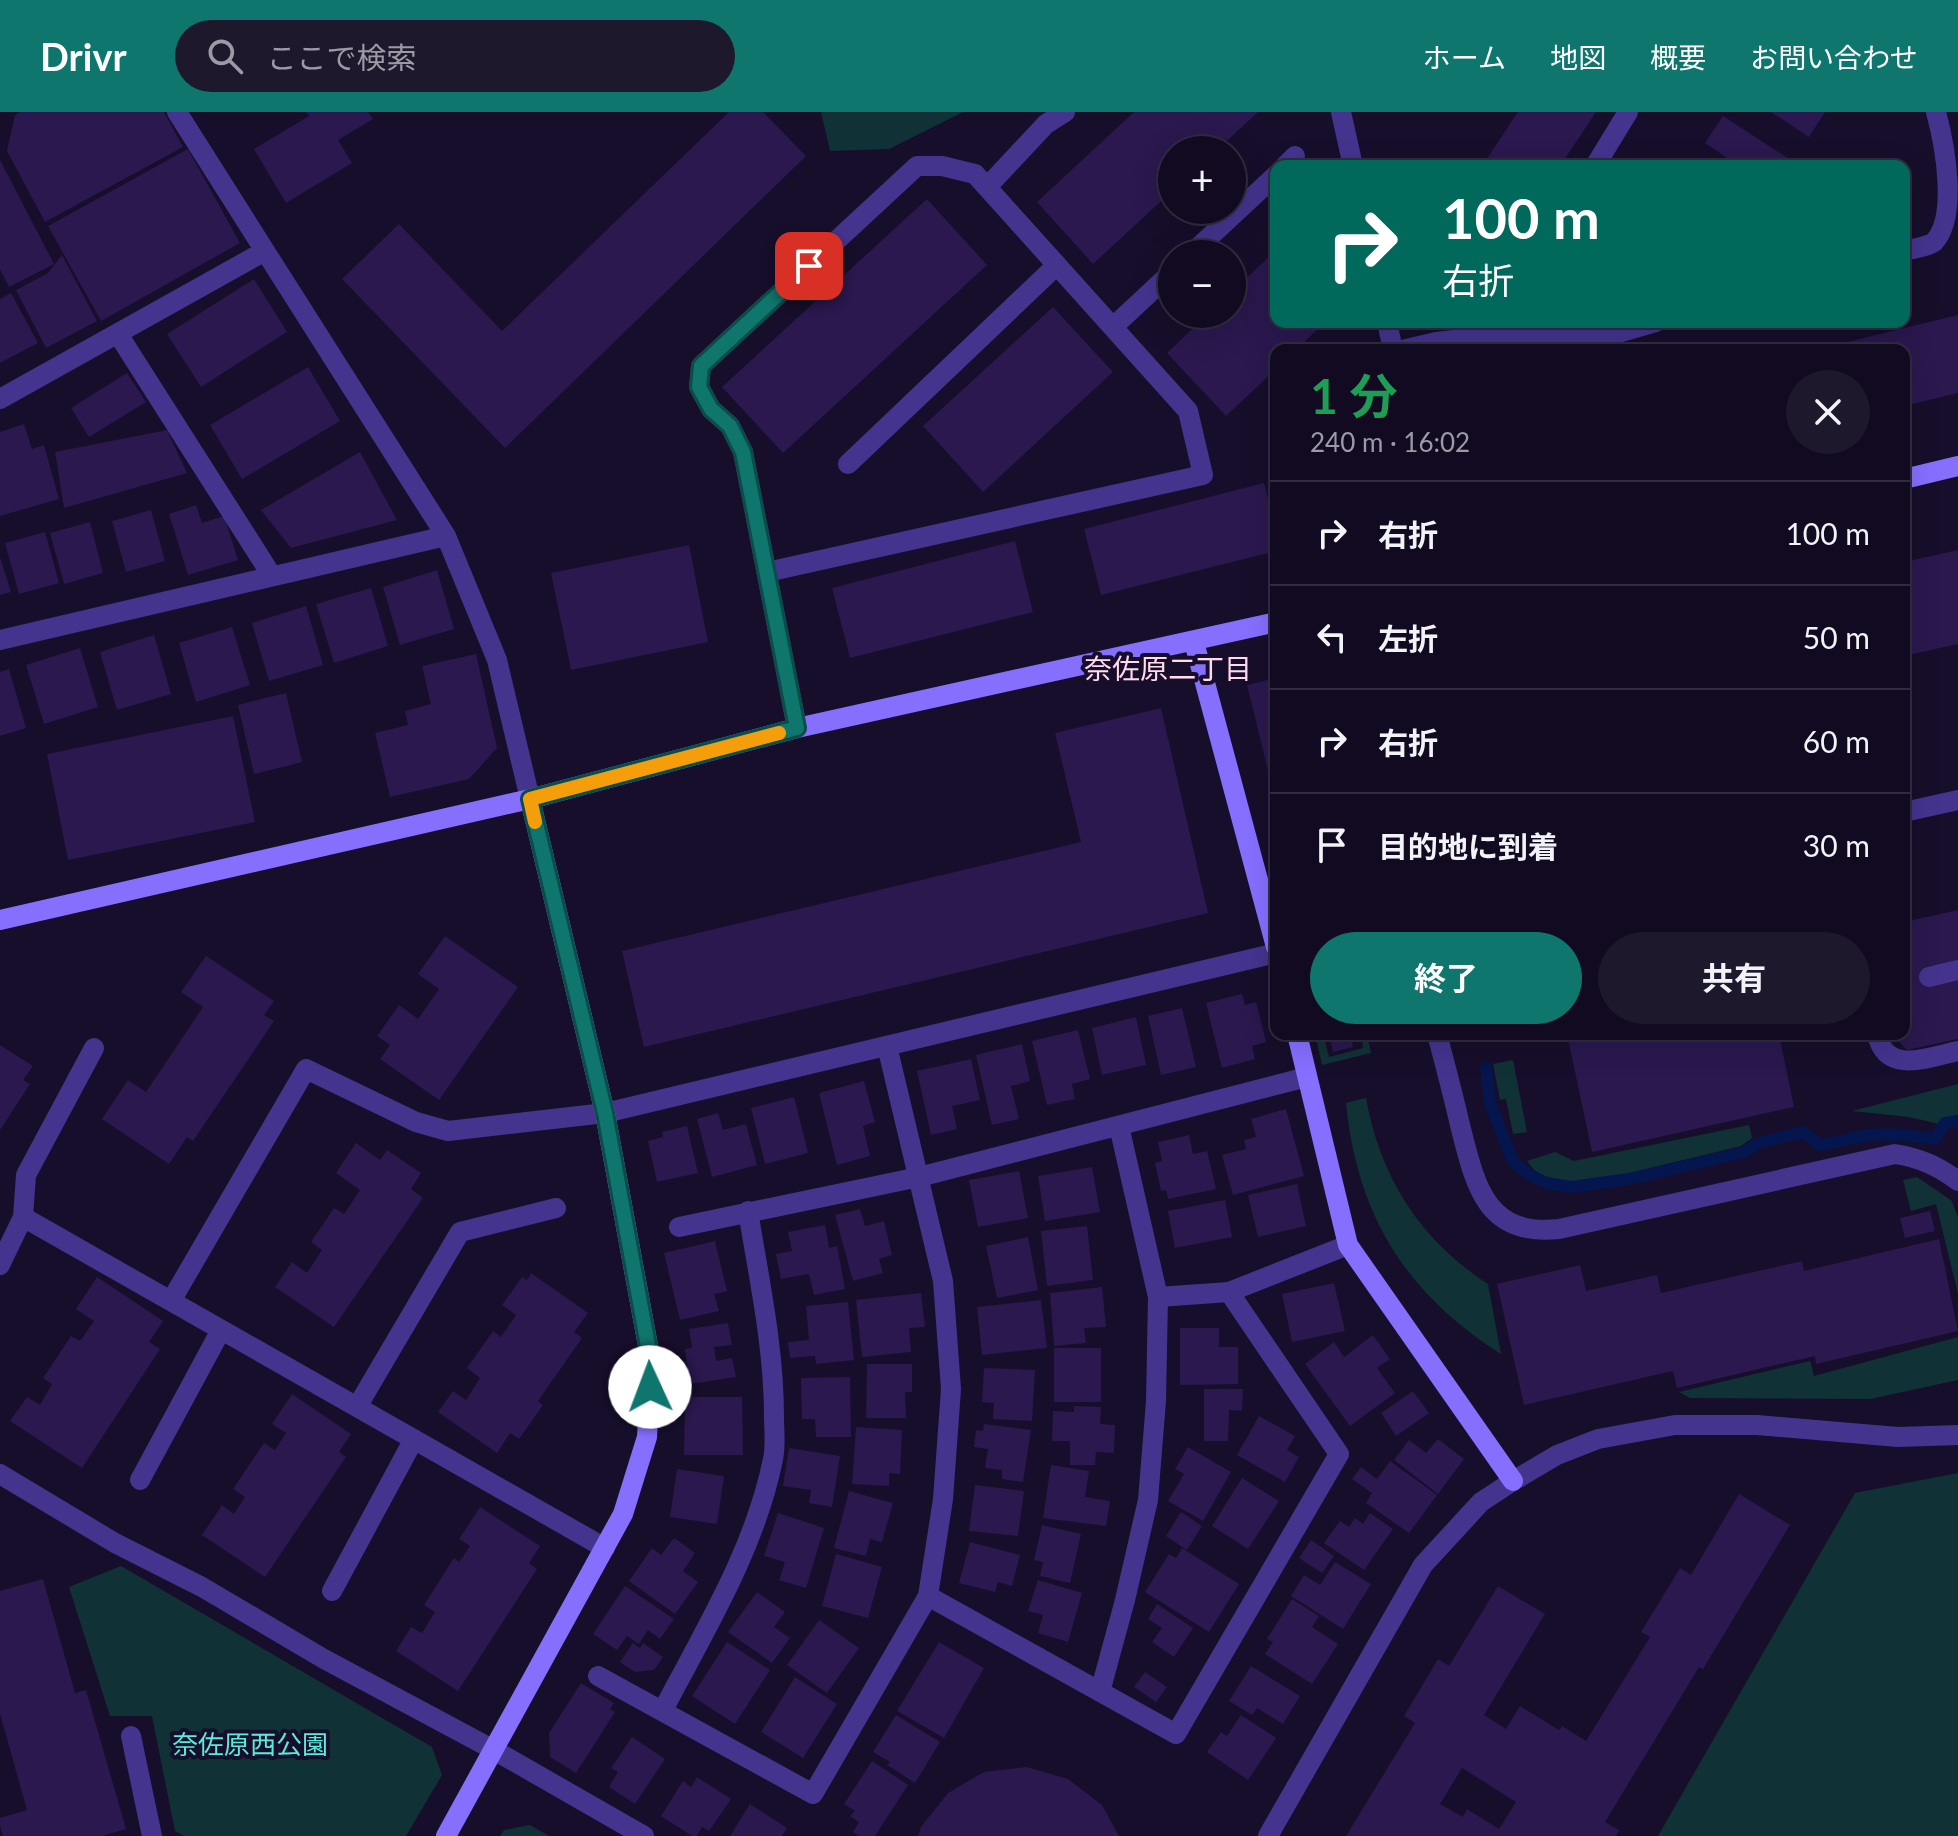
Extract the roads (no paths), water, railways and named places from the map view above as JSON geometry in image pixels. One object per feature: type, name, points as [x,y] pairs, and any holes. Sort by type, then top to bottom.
[{"type":"street","points":[[177,112],[446,536],[497,660],[605,1113],[651,1362],[647,1437],[623,1514],[446,1836]]},
{"type":"street","points":[[987,187],[1046,124],[1065,112]]},
{"type":"street","points":[[1341,112],[1352,160]]},
{"type":"street","points":[[1599,160],[1628,112]]},
{"type":"street","points":[[1910,249],[1934,243],[1950,222],[1952,171],[1936,112]]},
{"type":"street","points":[[767,572],[1203,475],[1188,411],[975,174],[942,166],[917,166],[701,366],[699,387],[711,409],[730,426],[743,452],[797,728]]},
{"type":"street","points":[[1206,240],[1270,181]]},
{"type":"street","points":[[0,399],[265,251]]},
{"type":"street","points":[[848,464],[1057,265]]},
{"type":"street","points":[[1113,327],[1158,285]]},
{"type":"street","points":[[1428,344],[1508,334],[1553,338],[1579,329],[1615,334],[1636,328]]},
{"type":"street","points":[[118,334],[272,576]]},
{"type":"street","points":[[1910,478],[1958,466]]},
{"type":"street","points":[[0,640],[446,536]]},
{"type":"street","points":[[0,920],[530,799],[797,728],[1270,623]]},
{"type":"street","points":[[1194,642],[1270,925]]},
{"type":"street","points":[[1910,811],[1958,800]]},
{"type":"street","points":[[171,1301],[306,1069],[416,1122],[448,1131],[605,1113],[1270,954]]},
{"type":"street","points":[[1929,977],[1958,970]]},
{"type":"street","points":[[1298,1040],[1348,1245],[1513,1481]]},
{"type":"street","points":[[1439,1040],[1475,1184],[1498,1214],[1521,1227],[1546,1231],[1559,1229],[1895,1154],[1920,1158],[1958,1181]]},
{"type":"street","points":[[1878,1040],[1879,1045],[1899,1060],[1909,1061],[1958,1051]]},
{"type":"street","points":[[598,1676],[813,1794],[928,1596],[943,1499],[951,1389],[943,1281],[887,1046]]},
{"type":"street","points":[[0,1265],[23,1217],[26,1175],[94,1048]]},
{"type":"street","points":[[679,1227],[919,1177],[1307,1077]]},
{"type":"street","points":[[1100,1692],[1148,1500],[1156,1401],[1158,1297],[1119,1126]]},
{"type":"street","points":[[357,1407],[460,1232],[556,1208]]},
{"type":"street","points":[[663,1710],[729,1586],[753,1525],[774,1457],[774,1392],[748,1211]]},
{"type":"street","points":[[23,1217],[605,1548]]},
{"type":"street","points":[[1158,1297],[1229,1292],[1348,1245]]},
{"type":"street","points":[[928,1596],[1176,1734],[1339,1454],[1229,1292]]},
{"type":"street","points":[[140,1480],[221,1330]]},
{"type":"street","points":[[1268,1836],[1423,1565],[1481,1502],[1557,1455],[1598,1439],[1675,1425],[1757,1425],[1898,1437],[1958,1435]]},
{"type":"street","points":[[332,1591],[414,1439]]},
{"type":"street","points":[[0,1474],[115,1543],[176,1572],[324,1659],[494,1750],[644,1836]]},
{"type":"street","points":[[131,1736],[152,1836]]},
{"type":"waterway","points":[[1486,1068],[1490,1103],[1513,1161],[1525,1172],[1546,1183],[1571,1187],[1629,1179],[1745,1152],[1758,1143],[1803,1132],[1820,1145],[1879,1134],[1935,1139],[1945,1123],[1958,1121]]},
{"type":"district","name":"奈佐原二丁目","points":[[1168,669]]},
{"type":"park label","name":"奈佐原西公園","points":[[250,1745]]}]
